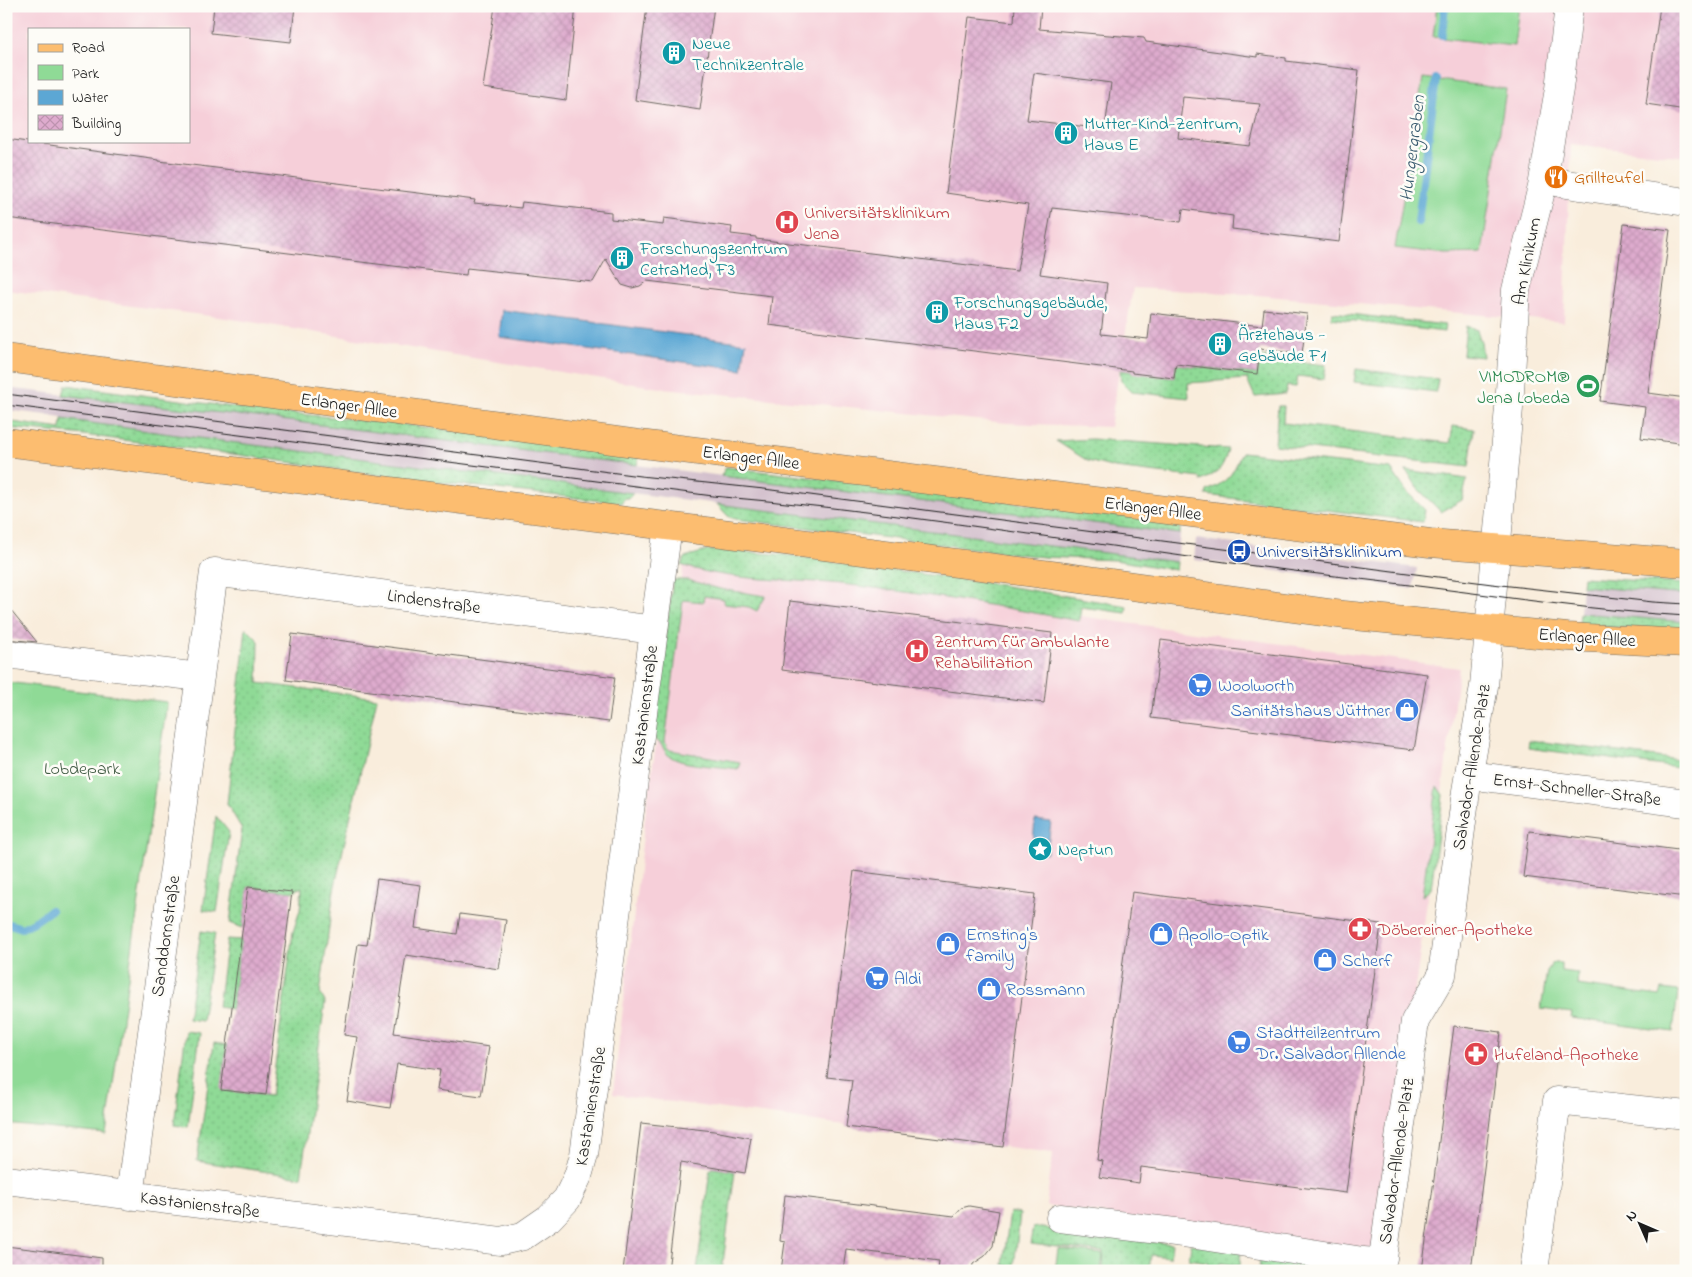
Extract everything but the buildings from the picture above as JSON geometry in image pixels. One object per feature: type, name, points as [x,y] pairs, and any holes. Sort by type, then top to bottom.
[{"type":"main road","name":"Erlanger Allee","points":[[6,358],[653,445],[1430,543],[1686,563]]},
{"type":"main road","name":"Erlanger Allee","points":[[6,442],[1059,576],[1344,615],[1577,638],[1686,643]]},
{"type":"street","name":"Am Klinikum","points":[[1496,548],[1510,399],[1516,290],[1542,188],[1569,6]]},
{"type":"street","points":[[1560,184],[1686,202]]},
{"type":"street","name":"Kastanienstraße","points":[[6,1180],[501,1241],[523,1236],[548,1218],[567,1199],[578,1176],[584,1156],[668,526]]},
{"type":"street","points":[[1488,629],[1496,548]]},
{"type":"street","name":"Lindenstraße","points":[[214,572],[654,630]]},
{"type":"street","name":"Sanddornstraße","points":[[130,1196],[214,572]]},
{"type":"street","name":"Salvador-Allende-Platz","points":[[1060,1218],[1183,1233],[1376,1262],[1382,1258],[1415,1021],[1442,975],[1469,774],[1484,686],[1488,629]]},
{"type":"street","points":[[6,654],[200,677]]},
{"type":"street","name":"Ernst-Schneller-Straße","points":[[1469,774],[1686,803]]},
{"type":"street","points":[[1534,1271],[1557,1101],[1686,1116]]},
{"type":"shaded area","name":"Universitätsklinikum Jena","points":[[6,6],[1686,6],[1686,157],[1571,144],[1564,322],[1246,294],[1133,288],[1110,427],[1006,423],[653,387],[226,318],[6,290]]},
{"type":"shaded area","points":[[6,388],[265,418],[1180,534],[1177,562],[206,439],[62,419],[62,417],[6,410]]},
{"type":"shaded area","points":[[1196,539],[1417,568],[1413,589],[1194,560]]},
{"type":"shaded area","points":[[685,557],[1127,623],[1459,668],[1379,1251],[1046,1206],[1053,1153],[613,1094],[646,810]]},
{"type":"shaded area","points":[[1582,586],[1686,595],[1686,622],[1580,613]]},
{"type":"green space","points":[[1437,6],[1519,6],[1514,46],[1433,37]]},
{"type":"green space","points":[[1423,78],[1506,89],[1482,253],[1446,254],[1395,248]]},
{"type":"green space","points":[[1332,312],[1445,325],[1444,332],[1331,318]]},
{"type":"green space","points":[[1466,326],[1477,330],[1483,357],[1463,355]]},
{"type":"green space","points":[[1259,357],[1326,365],[1324,379],[1298,376],[1296,387],[1287,386],[1286,394],[1255,397],[1247,379],[1188,383],[1189,398],[1132,392],[1121,381],[1120,370],[1174,378],[1176,364],[1257,374]]},
{"type":"green space","points":[[1356,369],[1438,379],[1436,392],[1354,382]]},
{"type":"green space","points":[[66,385],[255,410],[394,423],[639,455],[637,465],[265,418],[63,395]]},
{"type":"green space","points":[[1278,406],[1284,406],[1283,423],[1450,443],[1453,426],[1474,429],[1469,467],[1275,445]]},
{"type":"green space","points":[[62,419],[633,493],[621,503],[384,476],[76,434],[6,428],[6,421],[61,429]]},
{"type":"green space","points":[[1092,439],[1228,449],[1219,469],[1201,481],[1201,478],[1115,468],[1088,461],[1056,441]]},
{"type":"green space","points":[[1242,452],[1391,469],[1406,491],[1425,510],[1423,522],[1206,495],[1207,491],[1226,480],[1236,466]]},
{"type":"green space","points":[[726,467],[1180,523],[1180,534],[721,476]]},
{"type":"green space","points":[[1406,470],[1467,479],[1462,500],[1441,512],[1417,488]]},
{"type":"green space","points":[[717,504],[1177,562],[1176,570],[1115,560],[1044,557],[736,519],[728,516]]},
{"type":"green space","points":[[710,550],[787,555],[1000,585],[1127,606],[1126,613],[1081,607],[1079,621],[908,592],[829,583],[722,575],[681,565],[685,557]]},
{"type":"green space","points":[[1583,577],[1686,584],[1686,595],[1582,586]]},
{"type":"green space","points":[[673,580],[688,580],[720,589],[766,596],[757,611],[749,607],[724,604],[724,599],[704,596],[703,602],[683,600],[665,741],[670,750],[740,762],[738,769],[677,760],[668,755],[659,742],[652,738]]},
{"type":"green space","points":[[1580,613],[1686,622],[1686,632],[1579,625]]},
{"type":"green space","points":[[246,628],[259,641],[258,683],[377,698],[334,890],[320,993],[325,1002],[301,1177],[197,1161],[214,1043],[227,1045],[222,1090],[271,1096],[293,932],[300,910],[302,887],[292,892],[249,887],[243,928],[230,923],[242,829],[227,804]]},
{"type":"green space","name":"Lobdepark","points":[[6,682],[167,702],[106,1134],[6,1124]]},
{"type":"green space","points":[[1529,740],[1686,761],[1686,769],[1528,748]]},
{"type":"green space","points":[[1437,786],[1443,795],[1431,889],[1422,896]]},
{"type":"green space","points":[[216,816],[229,832],[217,912],[203,910]]},
{"type":"green space","points":[[201,931],[215,933],[202,1021],[188,1019]]},
{"type":"green space","points":[[227,939],[241,940],[232,1009],[218,1007]]},
{"type":"green space","points":[[1553,963],[1561,963],[1561,971],[1578,973],[1577,985],[1660,996],[1662,989],[1678,991],[1673,1032],[1571,1018],[1572,1013],[1541,1009],[1547,971]]},
{"type":"green space","points":[[186,1031],[200,1033],[188,1127],[174,1125]]},
{"type":"green space","points":[[713,1168],[735,1171],[722,1271],[697,1271],[710,1170]]},
{"type":"green space","points":[[1010,1212],[1020,1214],[1014,1267],[1003,1265]]},
{"type":"green space","points":[[1033,1227],[1172,1244],[1170,1257],[1151,1255],[1149,1271],[1103,1271],[1104,1252],[1030,1244]]},
{"type":"green space","points":[[1191,1244],[1241,1250],[1240,1266],[1220,1263],[1219,1271],[1207,1271],[1208,1262],[1189,1259]]},
{"type":"green space","points":[[1058,1249],[1103,1254],[1101,1271],[1055,1271]]},
{"type":"green space","points":[[1261,1253],[1310,1259],[1309,1271],[1278,1271],[1259,1268]]},
{"type":"water","points":[[502,310],[746,343],[742,370],[499,337]]},
{"type":"water","points":[[1035,820],[1051,822],[1047,853],[1032,851]]},
{"type":"waterway","name":"Hungergraben","points":[[1442,35],[1445,6]]},
{"type":"waterway","name":"Hungergraben","points":[[1418,222],[1436,79]]},
{"type":"waterway","points":[[6,923],[22,928],[51,910]]},
{"type":"tram line","points":[[6,394],[640,476],[764,489],[1492,584],[1686,604]]},
{"type":"tram line","points":[[6,405],[713,496],[889,515],[1212,560],[1588,608],[1686,616]]},
{"type":"place","name":"Neue Technikzentrale","points":[[674,53]]},
{"type":"place","name":"Mutter-Kind-Zentrum, Haus E","points":[[1066,133]]},
{"type":"place","name":"Grillteufel","points":[[1556,177]]},
{"type":"place","name":"Universitätsklinikum Jena","points":[[787,222]]},
{"type":"place","name":"Forschungszentrum CetraMed, F3","points":[[622,258]]},
{"type":"place","name":"Forschungsgebäude, Haus F2","points":[[937,312]]},
{"type":"place","name":"Ärztehaus - Gebäude F1","points":[[1220,344]]},
{"type":"place","name":"VIMODROM® Jena Lobeda","points":[[1588,386]]},
{"type":"place","name":"Universitätsklinikum","points":[[1239,551]]},
{"type":"place","name":"Zentrum für ambulante Rehabilitation","points":[[917,651]]},
{"type":"place","name":"Woolworth","points":[[1200,685]]},
{"type":"place","name":"Sanitätshaus Jüttner","points":[[1407,710]]},
{"type":"place","name":"Neptun","points":[[1040,849]]},
{"type":"place","name":"Döbereiner-Apotheke","points":[[1360,929]]},
{"type":"place","name":"Apollo-Optik","points":[[1161,934]]},
{"type":"place","name":"Ernsting's family","points":[[948,944]]},
{"type":"place","name":"Scherf","points":[[1325,960]]},
{"type":"place","name":"Aldi","points":[[877,978]]},
{"type":"place","name":"Rossmann","points":[[989,989]]},
{"type":"place","name":"Stadtteilzentrum Dr. Salvador Allende","points":[[1239,1042]]},
{"type":"place","name":"Hufeland-Apotheke","points":[[1476,1054]]}]
